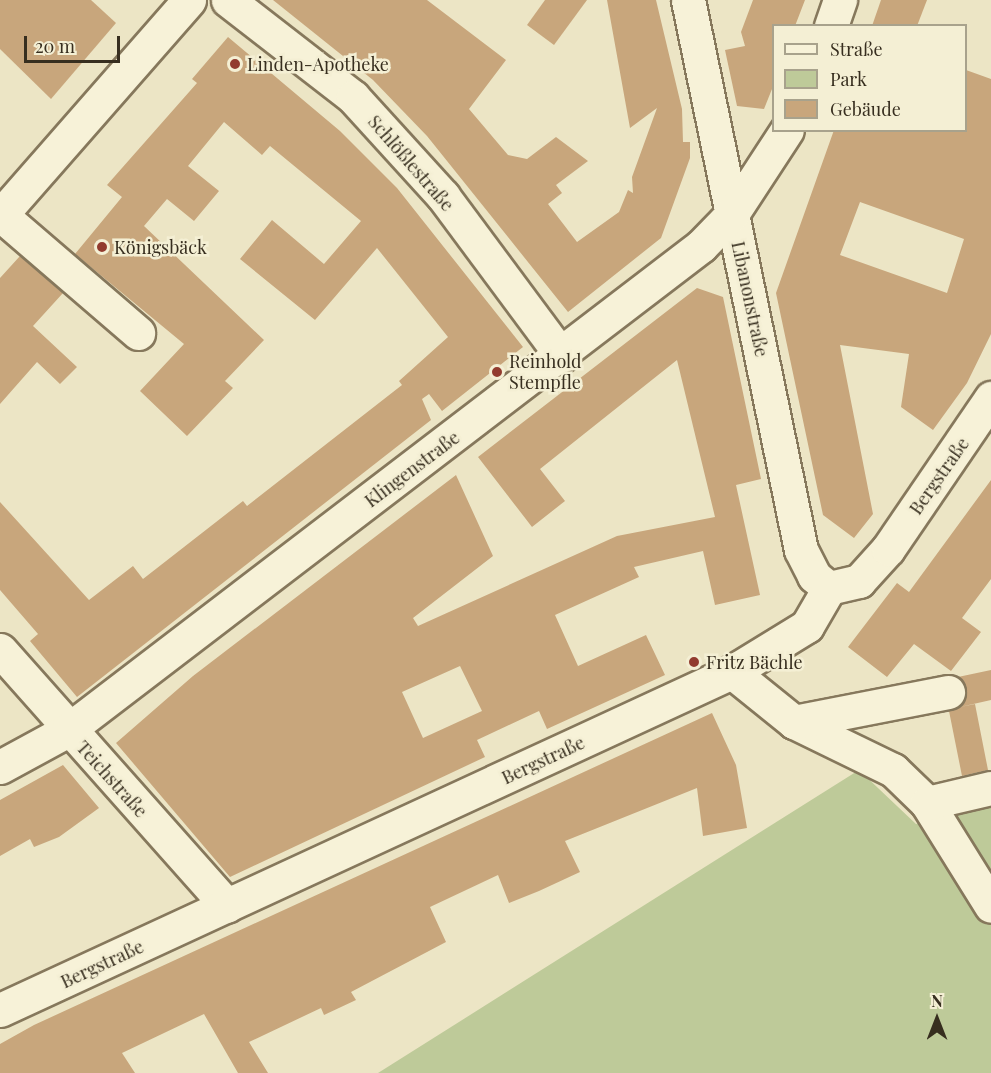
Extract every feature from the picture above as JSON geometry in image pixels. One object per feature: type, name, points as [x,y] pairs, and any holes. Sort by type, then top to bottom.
[{"type":"street","points":[[138,333],[1,215],[189,0]]},
{"type":"street","name":"Schlößlestraße","points":[[228,0],[353,97],[442,196],[562,356]]},
{"type":"street","name":"Libanonstraße","points":[[688,0],[801,550],[814,576],[829,588]]},
{"type":"street","points":[[832,24],[840,0]]},
{"type":"street","name":"Klingenstraße","points":[[0,767],[68,730],[562,356],[702,246],[732,214],[786,132]]},
{"type":"street","name":"Bergstraße","points":[[0,1010],[732,672],[807,626],[829,588],[859,581],[888,549],[991,398]]},
{"type":"street","name":"Teichstraße","points":[[0,650],[68,730],[226,906]]},
{"type":"street","points":[[732,672],[794,722],[893,770],[927,802],[991,906]]},
{"type":"street","points":[[794,722],[948,692]]},
{"type":"street","points":[[927,802],[991,788]]},
{"type":"green space","points":[[859,770],[916,824],[991,807],[991,1073],[378,1073]]},
{"type":"building","points":[[0,0],[91,0],[116,23],[51,99],[0,49]]},
{"type":"building","points":[[273,0],[427,0],[506,60],[469,109],[508,155],[527,159],[556,137],[588,161],[556,185],[562,193],[548,204],[577,242],[619,212],[628,190],[633,193],[632,177],[657,108],[630,128],[607,0],[656,0],[682,109],[683,142],[690,142],[690,158],[661,238],[568,312],[427,136],[373,80]]},
{"type":"building","points":[[545,0],[587,0],[554,45],[527,25]]},
{"type":"building","points":[[753,0],[805,0],[796,24],[772,24],[772,89],[764,109],[737,106],[725,50],[745,46],[741,32]]},
{"type":"building","points":[[881,0],[927,0],[918,24],[873,24]]},
{"type":"building","points":[[228,37],[340,131],[397,188],[523,347],[442,411],[429,394],[422,399],[431,420],[77,697],[30,641],[38,634],[0,590],[0,502],[89,600],[133,566],[143,579],[243,501],[247,506],[402,385],[399,381],[448,337],[377,248],[315,320],[240,259],[272,220],[324,264],[361,221],[270,146],[262,155],[224,122],[188,166],[219,191],[194,221],[167,199],[144,226],[264,340],[225,381],[233,388],[187,436],[140,391],[184,344],[75,254],[122,197],[107,185],[197,83],[192,79]]},
{"type":"building","points":[[967,70],[991,79],[991,334],[967,383],[933,430],[901,407],[909,354],[840,345],[873,514],[854,538],[823,515],[776,293],[833,132],[967,132]],"holes":[[[860,202],[964,239],[947,293],[840,255]]]},
{"type":"building","points":[[20,256],[63,293],[33,326],[77,367],[60,384],[37,362],[0,404],[0,278]]},
{"type":"building","points":[[697,288],[723,297],[761,479],[736,485],[760,595],[715,605],[703,551],[634,567],[639,577],[555,615],[578,666],[646,635],[665,675],[547,729],[539,711],[477,740],[485,757],[230,877],[116,743],[193,676],[456,475],[493,556],[413,618],[418,626],[617,536],[715,517],[677,360],[540,469],[565,501],[532,527],[478,457]],"holes":[[[460,666],[482,711],[423,738],[402,692]]]},
{"type":"building","points":[[991,480],[991,579],[962,618],[981,632],[951,671],[914,644],[887,677],[848,647],[897,583],[909,592]]},
{"type":"building","points":[[991,670],[991,700],[960,707],[975,704],[988,770],[962,776],[949,711],[966,698],[958,677]]},
{"type":"building","points":[[712,713],[736,765],[747,828],[703,836],[697,788],[565,841],[580,872],[539,891],[509,903],[498,875],[430,907],[446,942],[351,992],[356,1000],[324,1015],[321,1008],[249,1042],[268,1073],[238,1073],[204,1014],[122,1053],[135,1073],[0,1073],[0,1044],[34,1025]]},
{"type":"building","points":[[63,765],[99,808],[59,837],[34,847],[30,839],[0,856],[0,800]]},
{"type":"place","name":"Linden-Apotheke","points":[[235,64]]},
{"type":"place","name":"Königsbäck","points":[[102,247]]},
{"type":"place","name":"Reinhold Stempfle","points":[[497,372]]},
{"type":"place","name":"Fritz Bächle","points":[[694,662]]}]
